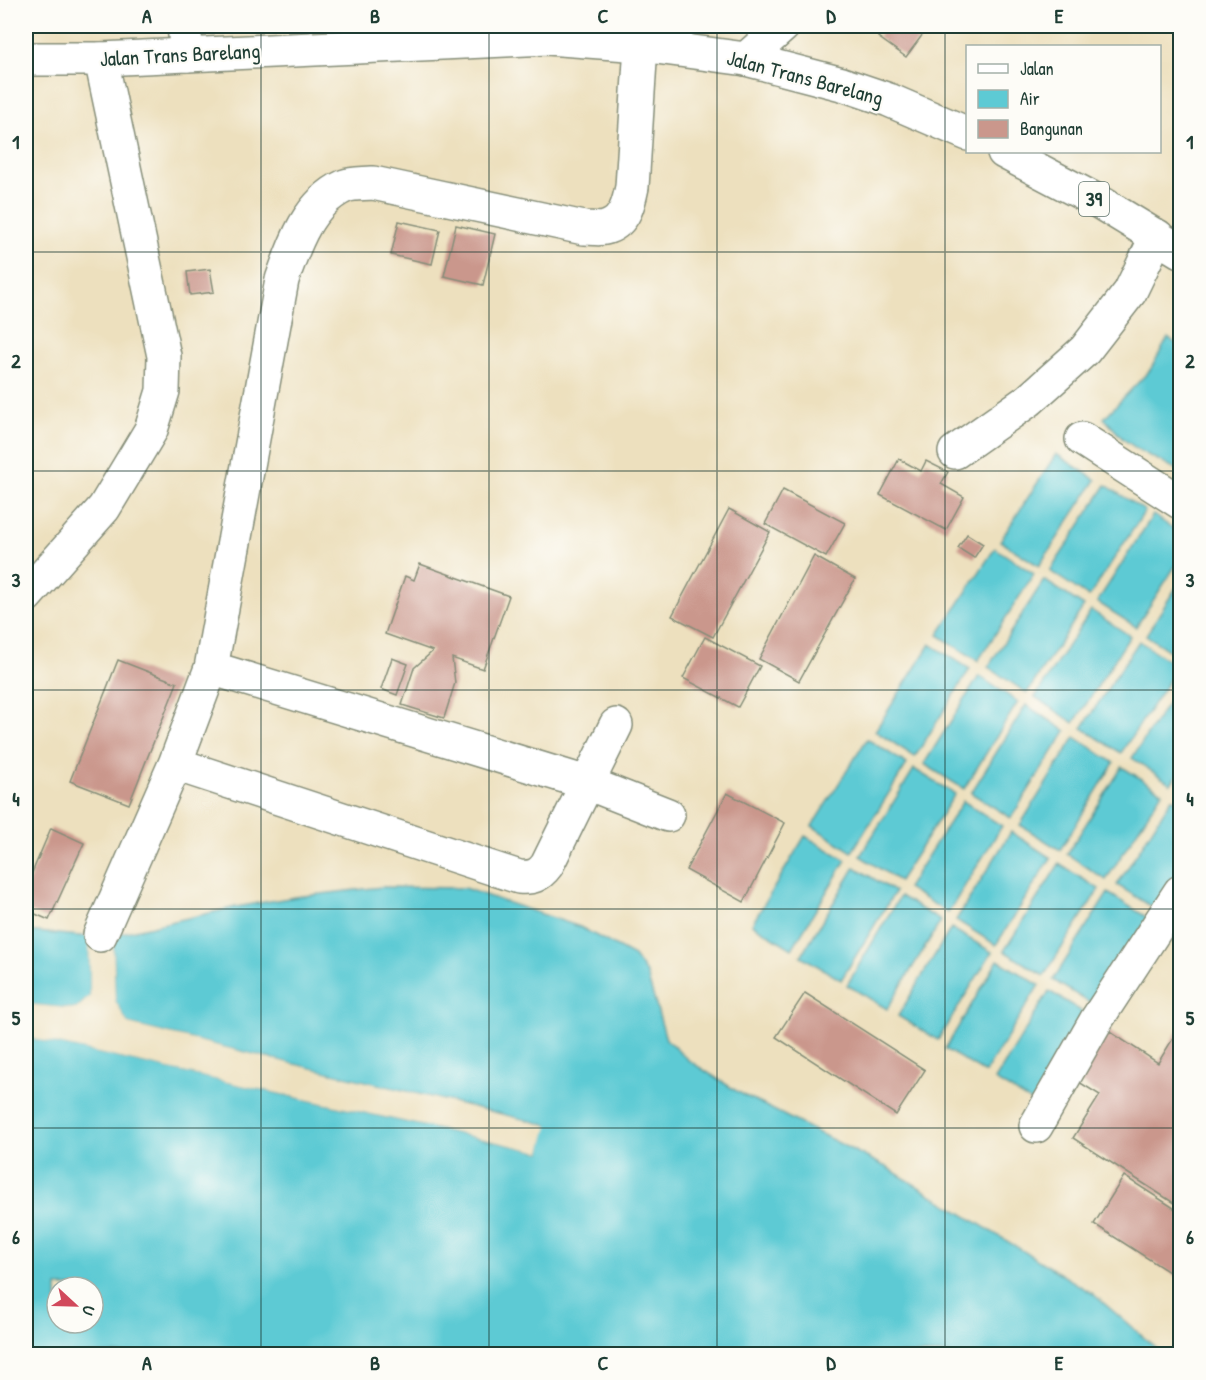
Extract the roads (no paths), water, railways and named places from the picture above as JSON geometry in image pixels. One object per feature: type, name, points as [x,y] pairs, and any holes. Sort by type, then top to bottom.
[{"type":"main road","points":[[746,59],[783,26]]},
{"type":"main road","name":"Jalan Trans Barelang","points":[[26,59],[101,59],[185,40],[547,38],[641,45],[746,59],[842,84],[889,100],[966,133]]},
{"type":"main road","points":[[100,935],[176,764],[211,668],[282,280],[293,246],[311,215],[329,196],[347,185],[373,183],[584,228],[608,228],[621,219],[632,187],[641,45]]},
{"type":"main road","points":[[26,596],[104,508],[151,430],[163,391],[165,356],[101,59]]},
{"type":"main road","name":"39","points":[[1006,153],[1173,243]]},
{"type":"main road","points":[[956,452],[1029,400],[1085,350],[1130,292],[1173,243]]},
{"type":"main road","points":[[1082,439],[1180,501]]},
{"type":"main road","points":[[211,668],[587,783],[668,815]]},
{"type":"main road","points":[[176,764],[519,877],[528,878],[535,876],[547,865],[616,725]]},
{"type":"main road","points":[[1036,1126],[1097,1019],[1180,892]]},
{"type":"water","points":[[1168,338],[1180,346],[1180,471],[1142,452],[1123,439],[1104,418],[1150,370]]},
{"type":"water","points":[[1056,454],[1096,480],[1039,566],[1000,541]]},
{"type":"water","points":[[1106,485],[1145,511],[1089,597],[1050,571]]},
{"type":"water","points":[[1153,515],[1180,533],[1180,559],[1136,627],[1097,602]]},
{"type":"water","points":[[995,548],[1034,574],[978,661],[938,635]]},
{"type":"water","points":[[1044,580],[1084,606],[1027,693],[988,667]]},
{"type":"water","points":[[1180,581],[1180,658],[1146,635]]},
{"type":"water","points":[[1091,610],[1130,636],[1074,723],[1035,697]]},
{"type":"water","points":[[1139,641],[1178,667],[1121,753],[1082,728]]},
{"type":"water","points":[[930,644],[970,669],[915,757],[875,731]]},
{"type":"water","points":[[979,676],[1018,702],[964,789],[924,764]]},
{"type":"water","points":[[1180,684],[1180,770],[1171,784],[1132,758]]},
{"type":"water","points":[[1026,705],[1066,731],[1011,818],[971,793]]},
{"type":"water","points":[[1075,737],[1114,763],[1060,850],[1020,825]]},
{"type":"water","points":[[867,739],[907,764],[852,852],[812,826]]},
{"type":"water","points":[[1122,767],[1162,792],[1106,880],[1067,854]]},
{"type":"water","points":[[914,769],[955,794],[899,881],[860,856]]},
{"type":"water","points":[[1172,798],[1180,803],[1180,872],[1157,910],[1117,885]]},
{"type":"water","points":[[963,801],[1002,826],[948,913],[907,888]]},
{"type":"water","points":[[1011,832],[1051,858],[996,945],[956,920]]},
{"type":"water","points":[[805,836],[846,860],[792,949],[752,924]]},
{"type":"water","points":[[1059,864],[1099,889],[1044,976],[1004,951]]},
{"type":"water","points":[[855,867],[895,892],[841,980],[801,956]]},
{"type":"water","points":[[382,887],[464,888],[580,927],[634,956],[647,975],[666,1039],[688,1060],[738,1092],[886,1167],[1092,1293],[1163,1354],[26,1354],[26,1037],[541,1152],[547,1125],[128,1024],[115,1000],[113,935],[236,907],[295,897]]},
{"type":"water","points":[[1108,893],[1148,918],[1093,1005],[1053,980]]},
{"type":"water","points":[[900,896],[941,921],[887,1009],[847,985]]},
{"type":"water","points":[[951,928],[992,952],[938,1040],[898,1016]]},
{"type":"water","points":[[26,931],[89,937],[90,996],[76,1009],[26,1004]]},
{"type":"water","points":[[998,960],[1039,985],[985,1073],[945,1049]]},
{"type":"water","points":[[1049,991],[1089,1016],[1036,1105],[995,1080]]}]
